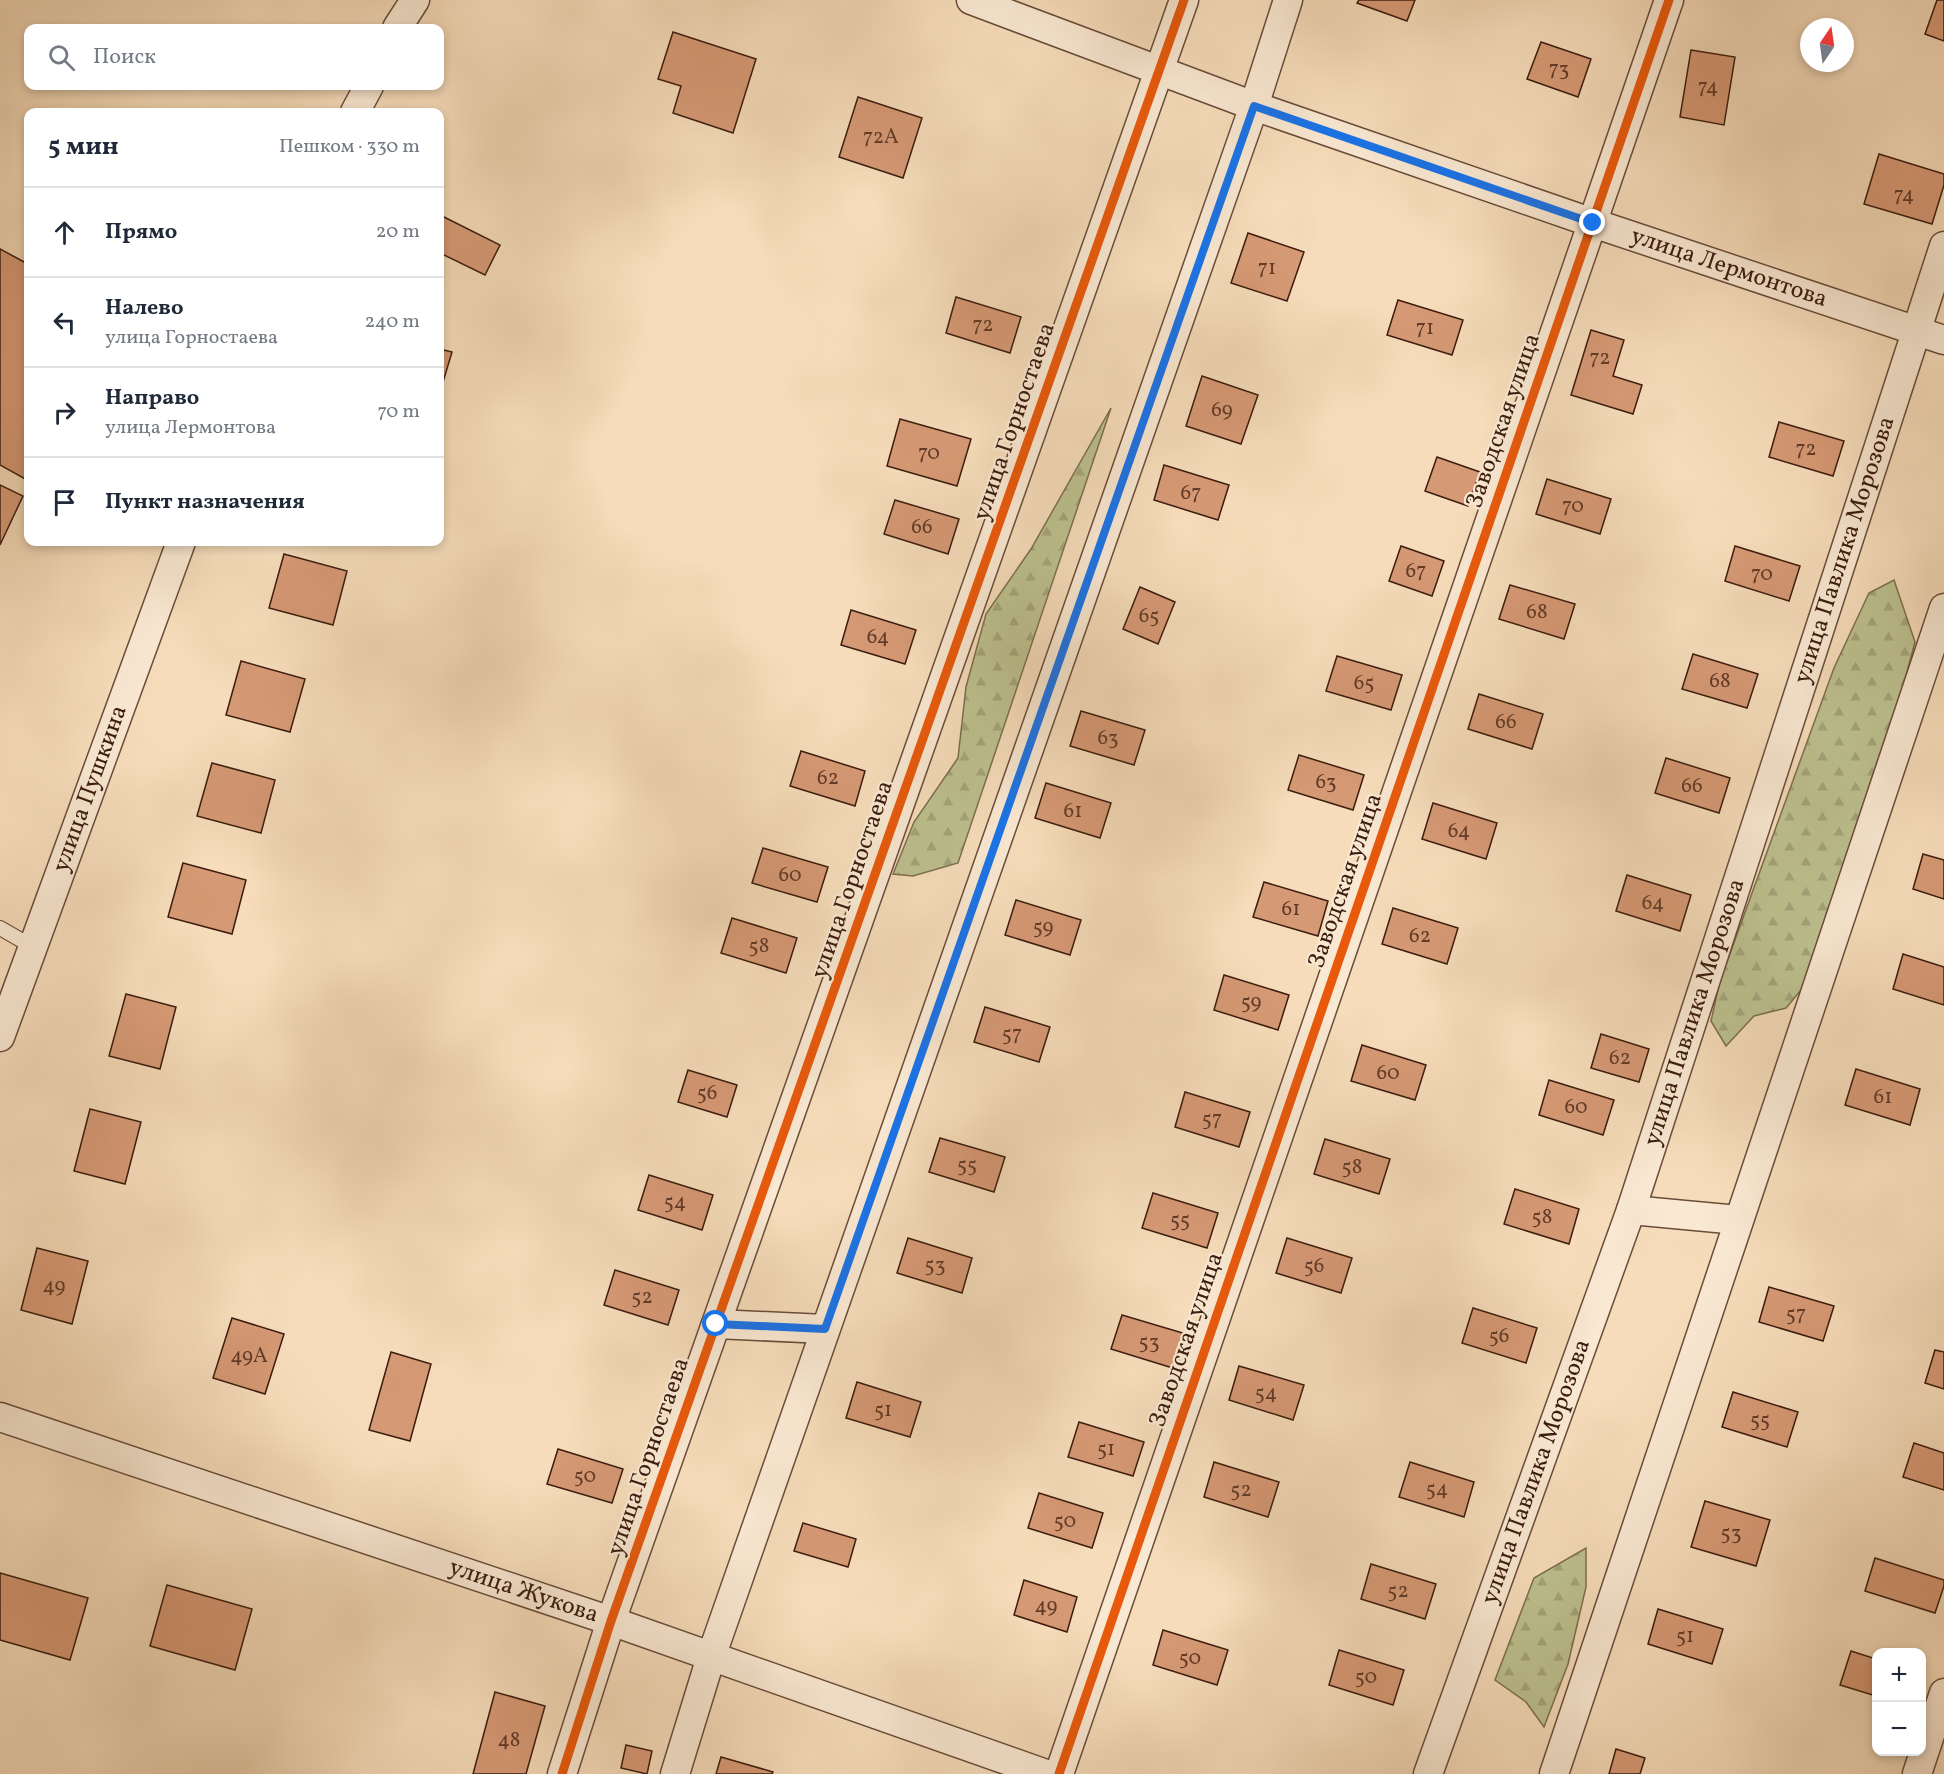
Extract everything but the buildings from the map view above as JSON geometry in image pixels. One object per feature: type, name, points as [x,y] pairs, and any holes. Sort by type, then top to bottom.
[{"type":"street","points":[[400,24],[416,0]]},
{"type":"street","name":"улица Лермонтова","points":[[971,0],[1254,106],[1593,223],[1944,340]]},
{"type":"street","name":"улица Горностаева","points":[[562,1774],[612,1621],[716,1324],[1184,0]]},
{"type":"street","points":[[675,1774],[711,1657],[1254,106],[1287,0]]},
{"type":"street","name":"Заводская улица","points":[[1059,1774],[1669,0]]},
{"type":"street","points":[[357,108],[367,90]]},
{"type":"street","name":"улица Павлика Морозова","points":[[1428,1774],[1631,1210],[1944,246]]},
{"type":"street","name":"улица Пушкина","points":[[0,1037],[180,546]]},
{"type":"street","points":[[1554,1774],[1944,608]]},
{"type":"street","points":[[1631,1210],[1738,1220]]},
{"type":"street","points":[[716,1324],[825,1329]]},
{"type":"street","name":"улица Жукова","points":[[0,1417],[612,1621],[1046,1774]]},
{"type":"street","points":[[1917,1774],[1944,1693]]},
{"type":"lane","points":[[0,928],[33,947]]},
{"type":"green space","points":[[1111,408],[958,863],[913,876],[893,874],[914,822],[958,758],[966,687],[986,614],[1031,549]]},
{"type":"green space","points":[[1894,580],[1915,642],[1894,721],[1811,978],[1786,1008],[1754,1016],[1726,1046],[1711,1021],[1720,981],[1834,668],[1869,593]]},
{"type":"green space","points":[[1586,1548],[1586,1587],[1568,1664],[1544,1727],[1526,1702],[1495,1680],[1534,1578]]},
{"type":"cycle path","points":[[562,1774],[611,1621],[1184,0]]},
{"type":"cycle path","points":[[1059,1774],[1669,0]]},
{"type":"route","points":[[716,1324],[825,1329],[1254,106],[1593,223]]}]
